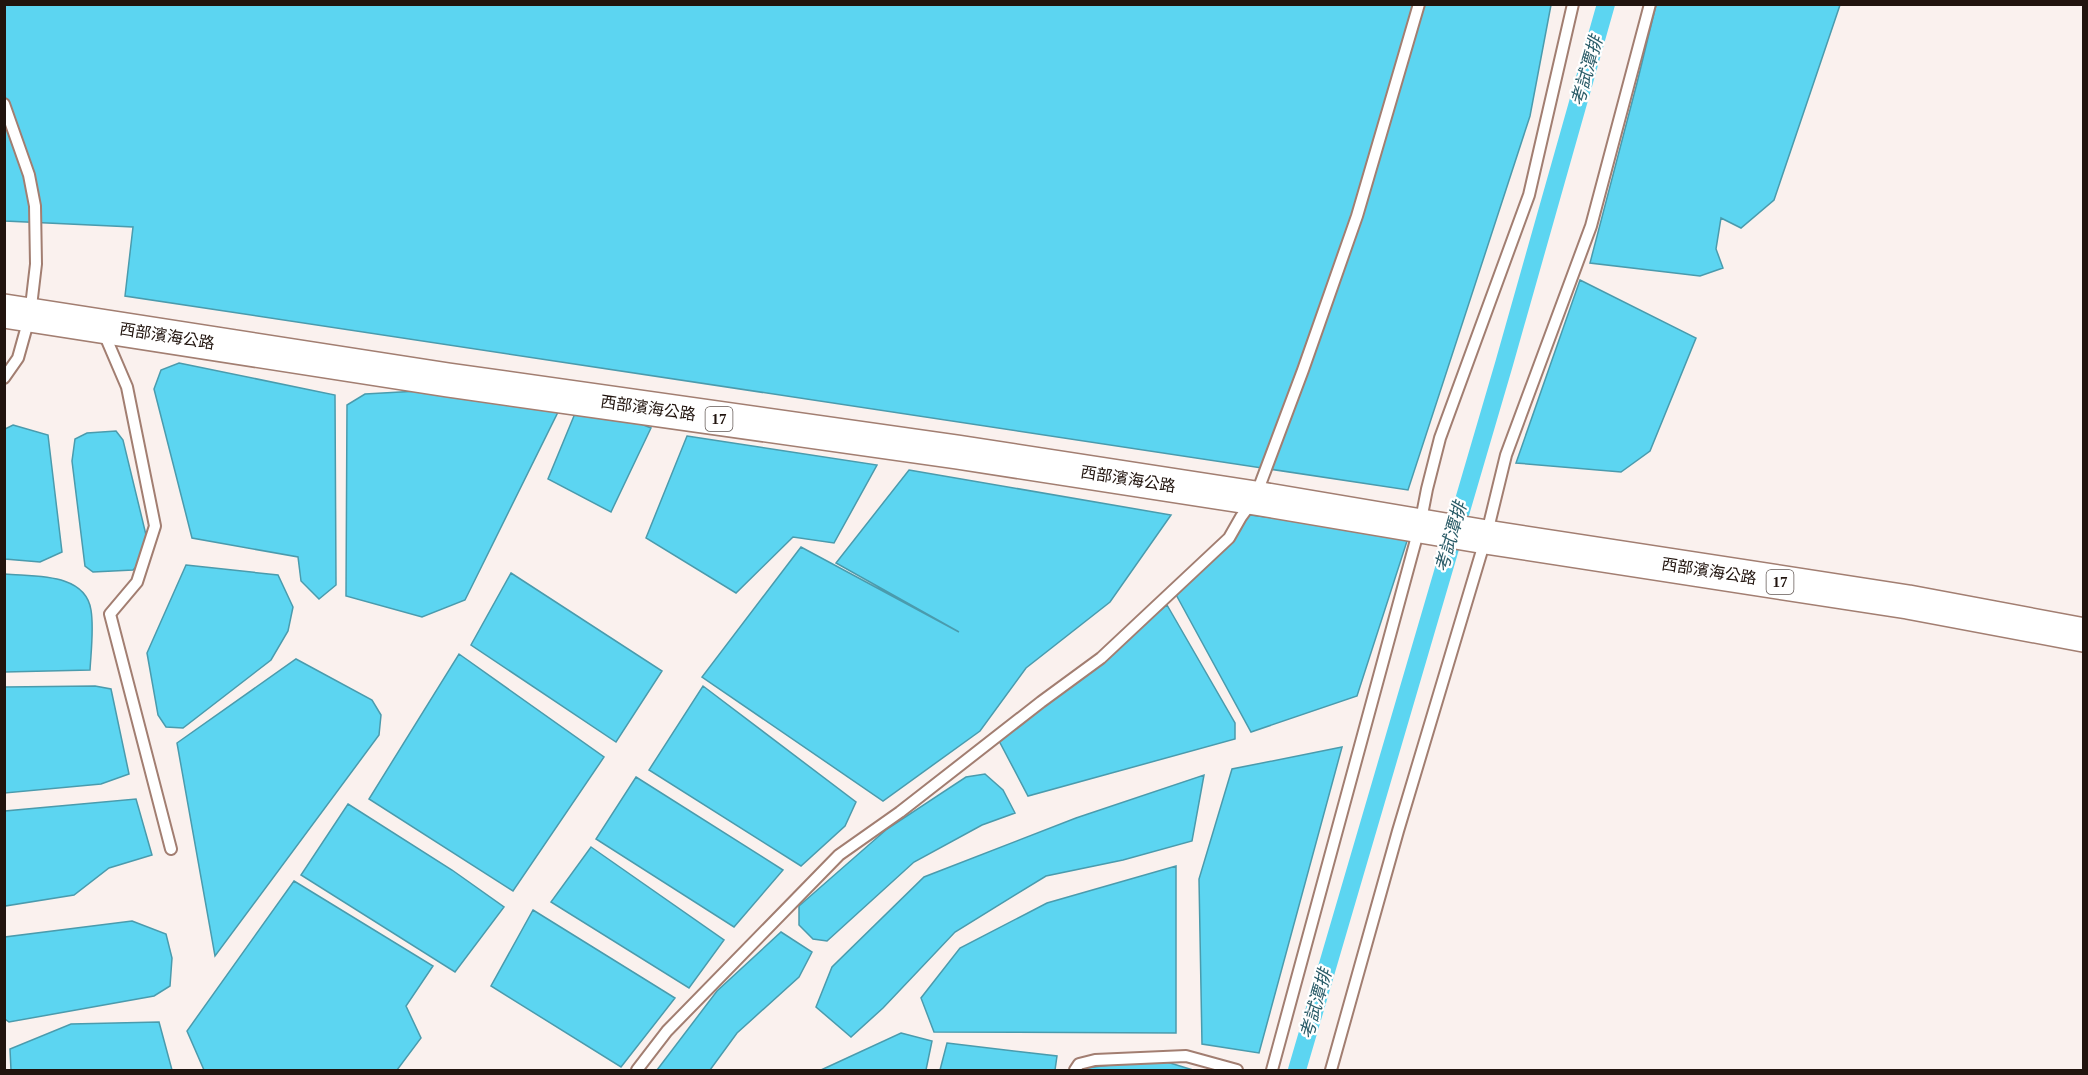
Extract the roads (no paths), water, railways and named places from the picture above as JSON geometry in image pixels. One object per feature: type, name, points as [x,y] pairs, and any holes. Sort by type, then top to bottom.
[{"type":"main road","name":"西部濱海公路","points":[[17,313],[448,380],[1255,498],[1427,527]]},
{"type":"main road","name":"17","points":[[1427,527],[1481,536]]},
{"type":"main road","name":"西部濱海公路","points":[[1481,536],[1897,600],[2084,635]]},
{"type":"lane","points":[[637,1071],[667,1031],[839,855],[900,812],[1101,658],[1229,538],[1255,498],[1303,370],[1357,216],[1419,4]]},
{"type":"lane","points":[[1272,1071],[1427,527],[1427,489],[1440,438],[1529,195],[1572,4]]},
{"type":"lane","points":[[1332,1071],[1481,536],[1506,455],[1591,226],[1650,4]]},
{"type":"lane","points":[[4,104],[28,175],[35,207],[36,264],[17,313],[18,358],[4,378]]},
{"type":"lane","points":[[100,326],[127,387],[155,526],[137,582],[110,615],[171,849]]},
{"type":"lane","points":[[1075,1071],[1079,1064],[1095,1060],[1186,1056],[1236,1071]]},
{"type":"water","points":[[5,5],[1551,5],[1530,116],[1408,490],[125,296],[133,227],[5,221]]},
{"type":"water","points":[[1656,5],[1840,5],[1774,200],[1741,228],[1721,218],[1716,249],[1723,268],[1700,276],[1590,263]]},
{"type":"water","points":[[1580,280],[1696,338],[1650,451],[1621,472],[1516,463]]},
{"type":"water","points":[[179,363],[335,395],[336,585],[319,599],[301,581],[298,557],[192,538],[154,389],[161,370]]},
{"type":"water","points":[[454,389],[560,408],[465,600],[422,617],[346,596],[347,405],[365,394]]},
{"type":"water","points":[[576,411],[629,419],[651,428],[611,512],[548,479]]},
{"type":"water","points":[[13,425],[48,435],[62,552],[40,562],[5,559],[5,429]]},
{"type":"water","points":[[116,431],[123,440],[147,539],[146,557],[133,570],[93,572],[85,566],[72,461],[75,439],[87,433]]},
{"type":"water","points":[[687,436],[877,465],[834,543],[793,537],[736,593],[646,538]]},
{"type":"water","points":[[909,470],[1171,515],[1110,602],[1026,668],[980,731],[883,801],[702,677],[801,547],[959,632],[836,563]]},
{"type":"water","points":[[1250,515],[1409,535],[1357,696],[1251,732],[1174,591]]},
{"type":"water","points":[[186,565],[278,575],[293,607],[288,631],[271,660],[183,728],[166,727],[158,715],[147,653]]},
{"type":"water","points":[[511,573],[662,671],[616,742],[471,645]]},
{"type":"water","points":[[5,574],[56,579],[79,589],[87,598],[92,617],[90,670],[5,672]]},
{"type":"water","points":[[1167,605],[1235,723],[1235,739],[1028,796],[997,737]]},
{"type":"water","points":[[459,654],[604,757],[513,891],[369,799]]},
{"type":"water","points":[[296,659],[372,700],[381,715],[379,735],[215,956],[177,743]]},
{"type":"water","points":[[95,686],[111,689],[129,774],[101,784],[5,793],[5,687]]},
{"type":"water","points":[[703,686],[856,802],[845,826],[801,866],[649,770]]},
{"type":"water","points":[[1342,747],[1259,1053],[1202,1044],[1199,879],[1232,769]]},
{"type":"water","points":[[985,774],[1003,790],[1015,813],[982,825],[914,862],[827,941],[813,939],[799,925],[799,906],[887,829],[966,777]]},
{"type":"water","points":[[1204,775],[1192,841],[1123,860],[1046,876],[955,932],[883,1008],[851,1037],[816,1007],[832,967],[924,877],[1076,818]]},
{"type":"water","points":[[636,777],[783,870],[734,927],[596,839]]},
{"type":"water","points":[[136,799],[152,855],[109,868],[74,895],[5,906],[5,811]]},
{"type":"water","points":[[348,804],[452,870],[504,907],[455,972],[301,875]]},
{"type":"water","points":[[591,847],[724,940],[689,988],[551,902]]},
{"type":"water","points":[[1176,866],[1176,1033],[934,1032],[921,998],[960,948],[1047,903]]},
{"type":"water","points":[[294,881],[433,966],[406,1006],[421,1038],[397,1070],[204,1070],[187,1031]]},
{"type":"water","points":[[533,910],[675,998],[621,1067],[491,986]]},
{"type":"water","points":[[132,921],[166,934],[172,958],[170,986],[154,996],[9,1022],[5,1019],[5,937]]},
{"type":"water","points":[[781,932],[812,952],[799,977],[737,1033],[710,1070],[657,1070],[717,991]]},
{"type":"water","points":[[159,1022],[172,1070],[11,1070],[10,1049],[71,1024]]},
{"type":"water","points":[[901,1033],[932,1041],[926,1070],[821,1070]]},
{"type":"water","points":[[947,1043],[1057,1056],[1055,1070],[940,1070]]},
{"type":"water","points":[[1157,1059],[1193,1070],[1078,1070],[1079,1069]]},
{"type":"waterway","name":"考試潭排","points":[[1297,1070],[1504,364],[1606,4]]}]
